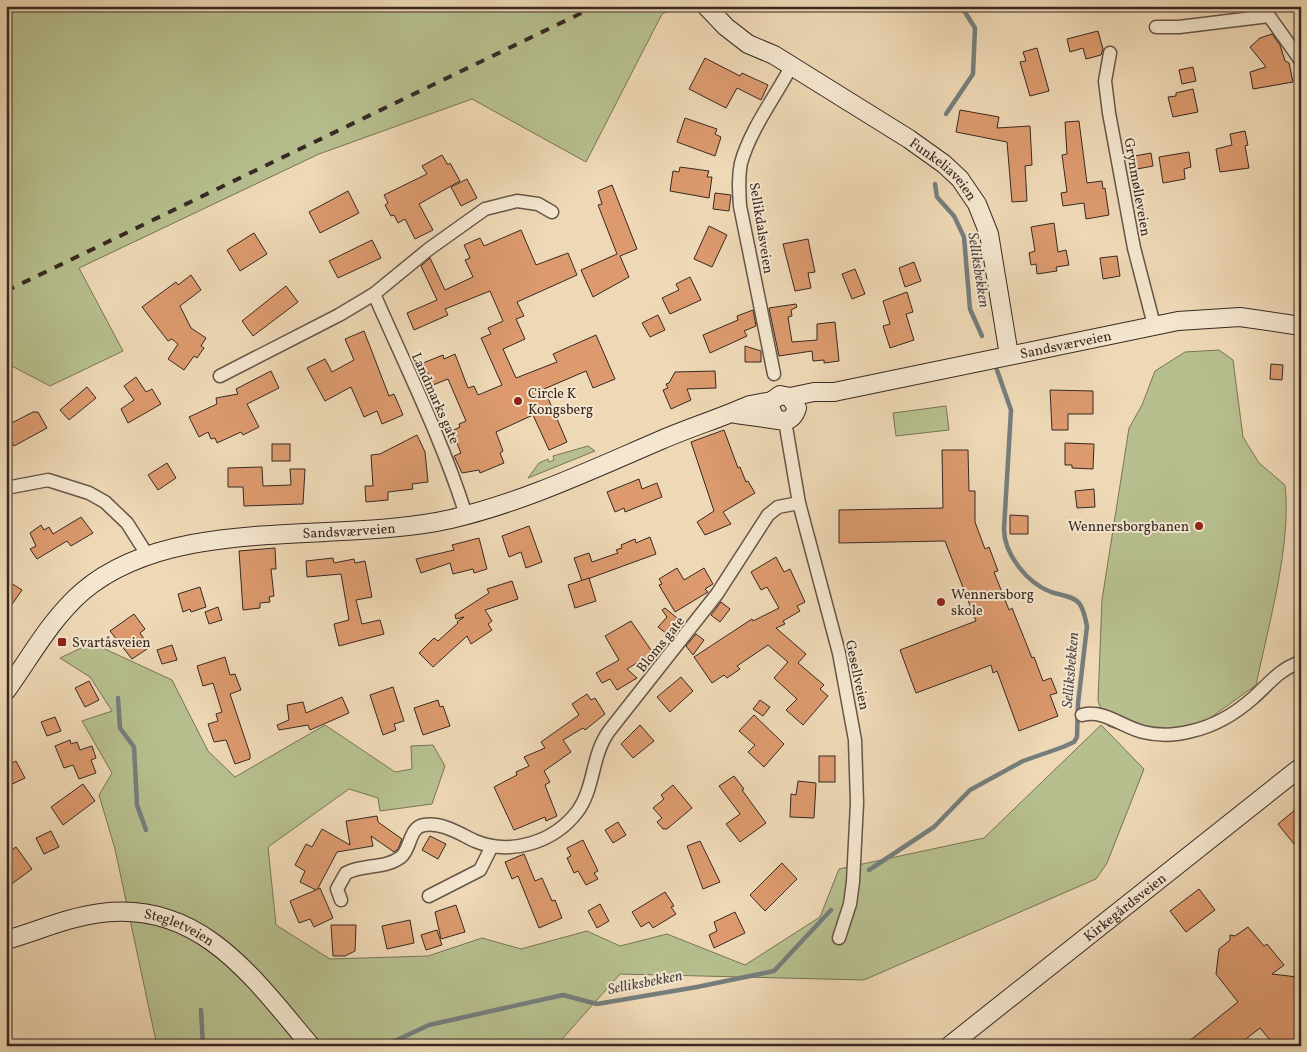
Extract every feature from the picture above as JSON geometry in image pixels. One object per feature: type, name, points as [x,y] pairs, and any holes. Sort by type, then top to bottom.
[{"type":"street","name":"Funkeliaveien","points":[[706,6],[726,27],[748,44],[774,56],[928,152],[956,175],[970,192],[989,234],[1008,356]]},
{"type":"street","name":"Funkeliaveien","points":[[722,6],[774,56]]},
{"type":"street","points":[[1156,27],[1179,27],[1269,16],[1301,61]]},
{"type":"street","name":"Grynmølleveien","points":[[1110,53],[1105,81],[1109,113],[1134,248],[1154,325]]},
{"type":"street","name":"Sellikdalsveien","points":[[774,374],[741,212],[739,178],[742,162],[754,133],[791,67]]},
{"type":"street","points":[[220,376],[339,315],[374,294],[429,249],[485,209],[517,201],[538,204],[552,212]]},
{"type":"street","name":"Landmarks gate","points":[[374,294],[438,439],[466,515]]},
{"type":"street","name":"Sandsværveien","points":[[733,413],[786,412],[817,403],[834,392],[1154,325],[1198,319],[1240,317],[1301,326]]},
{"type":"street","name":"Sandsværveien","points":[[6,691],[49,628],[71,602],[106,576],[148,556],[212,541],[385,529],[466,515],[519,499],[750,405],[772,401],[770,408],[786,412]]},
{"type":"street","name":"Gesellveien","points":[[786,412],[799,503],[838,653],[855,740],[857,803],[853,882],[850,904],[839,938]]},
{"type":"street","points":[[6,488],[48,480],[89,493],[105,502],[127,522],[148,556]]},
{"type":"street","name":"Bloms gate","points":[[492,846],[518,846],[535,842],[556,832],[567,824],[582,804],[589,788],[597,753],[609,731],[717,594],[768,515],[778,507],[799,503]]},
{"type":"street","points":[[1082,716],[1094,714],[1134,729],[1154,734],[1180,734],[1195,730],[1227,716],[1251,700],[1277,674],[1301,662]]},
{"type":"street","name":"Kirkegårdsveien","points":[[949,1046],[1301,767]]},
{"type":"street","points":[[341,900],[337,889],[346,873],[396,860],[406,851],[414,831],[424,825],[445,828],[492,846],[480,870],[429,896]]},
{"type":"street","name":"Stegletveien","points":[[6,940],[68,920],[101,913],[128,912],[166,918],[204,935],[228,953],[311,1046]]},
{"type":"green space","points":[[6,6],[680,6],[662,14],[586,162],[472,99],[319,154],[79,268],[123,351],[50,386],[6,363]]},
{"type":"green space","name":"Wennersborgbanen","points":[[1219,350],[1233,360],[1243,437],[1259,463],[1285,485],[1285,533],[1278,585],[1256,685],[1181,739],[1141,737],[1108,726],[1098,701],[1102,600],[1129,428],[1142,405],[1155,371],[1185,352]]},
{"type":"green space","points":[[946,406],[949,430],[896,436],[893,413]]},
{"type":"green space","points":[[588,446],[595,451],[528,478],[539,463],[548,459],[549,462],[554,460],[553,456]]},
{"type":"green space","points":[[92,643],[172,680],[208,751],[235,777],[325,725],[395,772],[412,769],[411,746],[433,745],[445,766],[432,804],[380,811],[378,798],[349,789],[268,847],[276,925],[330,959],[428,956],[482,938],[521,949],[587,931],[620,946],[667,934],[745,965],[820,917],[839,869],[984,838],[1101,725],[1144,769],[1107,863],[1096,879],[864,980],[620,974],[556,1046],[157,1046],[115,849],[99,795],[112,773],[82,721],[112,711],[90,677],[60,658]]},
{"type":"building","points":[[1098,31],[1103,49],[1101,55],[1086,59],[1083,48],[1070,52],[1067,39]]},
{"type":"building","points":[[1272,34],[1280,45],[1285,61],[1289,63],[1293,82],[1253,89],[1250,72],[1266,67],[1250,47],[1260,38]]},
{"type":"building","points":[[1037,48],[1049,91],[1030,96],[1020,62],[1026,61],[1023,52]]},
{"type":"building","points":[[705,58],[740,76],[742,73],[768,85],[761,100],[737,88],[726,108],[689,89]]},
{"type":"building","points":[[1193,67],[1196,81],[1182,84],[1179,70]]},
{"type":"building","points":[[1193,89],[1198,112],[1173,117],[1168,97]]},
{"type":"building","points":[[960,110],[999,117],[997,128],[1030,126],[1032,165],[1025,166],[1027,201],[1012,202],[1007,142],[956,132]]},
{"type":"building","points":[[685,118],[717,129],[715,134],[721,137],[715,156],[677,142]]},
{"type":"building","points":[[1079,121],[1087,183],[1102,181],[1103,189],[1105,188],[1109,215],[1086,219],[1084,203],[1063,206],[1061,193],[1067,192],[1062,155],[1067,154],[1065,122]]},
{"type":"building","points":[[1245,131],[1248,145],[1245,146],[1249,168],[1220,172],[1216,149],[1232,145],[1230,134]]},
{"type":"building","points":[[1189,152],[1191,167],[1184,169],[1185,179],[1163,183],[1159,157]]},
{"type":"building","points":[[1151,153],[1153,166],[1132,170],[1129,157]]},
{"type":"building","points":[[442,155],[448,165],[450,163],[460,181],[419,204],[433,230],[415,239],[405,219],[398,223],[394,215],[391,216],[385,205],[388,203],[384,195],[427,174],[422,166]]},
{"type":"building","points":[[680,167],[709,171],[707,177],[712,177],[709,198],[670,191],[673,171],[679,172]]},
{"type":"building","points":[[467,179],[477,198],[461,206],[451,187]]},
{"type":"building","points":[[612,185],[637,249],[620,256],[629,277],[593,297],[581,270],[617,254],[598,205],[602,204],[598,191]]},
{"type":"building","points":[[348,191],[359,213],[320,233],[309,212]]},
{"type":"building","points":[[715,193],[731,195],[729,211],[713,209]]},
{"type":"building","points":[[1054,223],[1058,252],[1066,250],[1069,265],[1056,267],[1057,271],[1037,274],[1036,264],[1031,265],[1029,253],[1035,251],[1031,227]]},
{"type":"building","points":[[709,226],[727,235],[712,267],[694,259]]},
{"type":"building","points":[[521,230],[536,265],[568,253],[577,275],[517,302],[524,316],[516,319],[525,339],[503,349],[516,378],[557,362],[553,354],[596,335],[615,379],[593,388],[586,371],[544,389],[567,442],[549,450],[533,415],[496,432],[503,451],[500,453],[504,463],[480,473],[479,470],[462,473],[454,456],[461,453],[452,431],[460,427],[459,424],[466,421],[448,379],[433,385],[423,363],[443,355],[444,359],[455,354],[468,388],[474,386],[478,395],[502,385],[481,338],[491,334],[488,328],[503,321],[490,291],[445,309],[448,315],[414,330],[407,313],[437,300],[421,266],[430,258],[445,290],[473,277],[465,260],[470,258],[464,245],[480,238],[484,246]]},
{"type":"building","points":[[254,233],[267,254],[240,271],[227,250]]},
{"type":"building","points":[[808,239],[815,272],[808,273],[811,288],[795,291],[783,244]]},
{"type":"building","points":[[372,240],[381,258],[338,278],[329,261]]},
{"type":"building","points":[[1117,256],[1120,276],[1103,279],[1100,258]]},
{"type":"building","points":[[914,262],[921,281],[905,287],[899,268]]},
{"type":"building","points":[[855,269],[865,294],[852,299],[842,274]]},
{"type":"building","points":[[191,275],[201,290],[180,306],[191,328],[206,338],[201,346],[204,348],[197,358],[194,356],[184,370],[168,359],[178,344],[172,339],[168,341],[142,307],[176,282],[178,285]]},
{"type":"building","points":[[690,277],[701,300],[670,314],[662,298],[679,290],[676,284]]},
{"type":"building","points":[[286,286],[298,302],[253,336],[242,321]]},
{"type":"building","points":[[907,292],[913,312],[906,314],[914,340],[890,348],[883,326],[890,324],[883,301]]},
{"type":"building","points":[[796,304],[797,307],[791,310],[792,316],[788,317],[792,342],[817,340],[817,324],[835,322],[839,361],[824,363],[824,360],[813,361],[812,351],[779,356],[769,308]]},
{"type":"building","points":[[753,310],[756,326],[744,331],[747,336],[710,353],[703,335],[738,320],[737,316]]},
{"type":"building","points":[[658,315],[665,330],[650,337],[642,323]]},
{"type":"building","points":[[364,331],[389,396],[394,394],[403,415],[382,424],[377,411],[364,417],[351,387],[325,401],[307,368],[325,359],[332,372],[354,360],[345,339]]},
{"type":"building","points":[[745,346],[761,351],[761,362],[745,362]]},
{"type":"building","points":[[1271,364],[1283,365],[1282,380],[1270,379]]},
{"type":"building","points":[[271,371],[279,388],[247,404],[259,427],[243,435],[241,432],[217,443],[215,438],[211,439],[208,432],[199,437],[189,417],[217,404],[216,398],[238,394],[236,389]]},
{"type":"building","points":[[715,371],[716,388],[687,389],[691,400],[671,409],[663,390],[668,388],[666,384],[669,383],[675,372]]},
{"type":"building","points":[[136,377],[146,392],[152,389],[161,404],[128,423],[121,409],[134,400],[124,386]]},
{"type":"building","points":[[87,387],[96,398],[69,420],[60,410]]},
{"type":"building","points":[[1050,390],[1093,391],[1093,414],[1068,414],[1068,430],[1052,430]]},
{"type":"building","points":[[33,412],[38,412],[47,428],[14,446],[10,438],[6,440],[6,426]]},
{"type":"building","points":[[724,430],[738,468],[740,467],[746,482],[748,481],[755,493],[723,512],[731,524],[705,535],[697,522],[714,511],[691,442]]},
{"type":"building","points":[[417,435],[425,452],[428,482],[412,484],[413,489],[388,492],[388,500],[366,502],[365,486],[373,486],[371,455],[380,454]]},
{"type":"building","points":[[1065,443],[1094,444],[1093,469],[1072,468],[1072,465],[1065,465]]},
{"type":"building","points":[[272,444],[290,444],[290,461],[272,461]]},
{"type":"building","name":"Wennersborg skole","points":[[942,450],[968,450],[969,491],[975,491],[975,522],[985,549],[989,547],[998,571],[994,572],[1009,610],[1012,608],[1043,681],[1051,678],[1057,693],[1050,695],[1058,716],[1019,731],[997,671],[993,673],[991,665],[916,693],[900,650],[976,621],[945,541],[839,543],[839,510],[943,508]]},
{"type":"building","points":[[167,463],[176,478],[158,490],[148,475]]},
{"type":"building","points":[[262,467],[263,486],[291,485],[290,469],[305,469],[303,504],[244,506],[243,487],[228,487],[228,468]]},
{"type":"building","points":[[639,479],[642,489],[657,483],[662,497],[625,512],[624,508],[615,512],[607,492]]},
{"type":"building","points":[[1094,489],[1095,507],[1077,508],[1075,491]]},
{"type":"building","points":[[1010,515],[1028,516],[1028,534],[1010,534]]},
{"type":"building","points":[[81,517],[93,533],[71,546],[67,541],[37,559],[30,549],[36,546],[30,533],[41,525],[44,530],[49,527],[53,534]]},
{"type":"building","points":[[529,526],[542,562],[526,568],[521,552],[509,557],[502,536]]},
{"type":"building","points":[[650,537],[656,554],[582,581],[574,558],[589,553],[592,562],[618,553],[616,550],[622,548],[621,545],[635,539],[636,543]]},
{"type":"building","points":[[479,538],[487,569],[474,573],[473,569],[453,574],[450,563],[421,573],[416,559],[454,550],[452,545]]},
{"type":"building","points":[[275,548],[276,569],[271,569],[274,596],[269,597],[270,602],[260,603],[260,608],[243,610],[239,551]]},
{"type":"building","points":[[776,557],[784,572],[790,569],[805,602],[797,606],[800,611],[783,621],[785,624],[776,628],[806,654],[798,663],[824,685],[820,689],[828,696],[803,725],[786,710],[797,699],[774,678],[788,662],[768,645],[737,666],[740,669],[727,678],[724,675],[712,683],[694,657],[752,619],[753,621],[779,608],[767,587],[761,590],[751,572]]},
{"type":"building","points":[[333,558],[334,563],[354,559],[355,563],[365,561],[372,597],[356,600],[362,624],[380,620],[384,634],[339,646],[334,624],[349,620],[341,574],[307,577],[306,561]]},
{"type":"building","points":[[677,568],[684,580],[704,568],[713,584],[705,589],[708,592],[675,612],[659,585],[662,584],[659,579]]},
{"type":"building","points":[[589,578],[596,601],[575,608],[568,585]]},
{"type":"building","points":[[6,580],[22,590],[6,613]]},
{"type":"building","points":[[512,581],[518,599],[485,610],[492,621],[488,624],[492,630],[471,644],[467,636],[433,667],[419,653],[434,638],[438,641],[458,623],[464,617],[456,619],[455,615],[489,593],[487,589]]},
{"type":"building","points":[[200,587],[206,607],[191,612],[190,609],[183,612],[178,594]]},
{"type":"building","points":[[721,602],[730,609],[720,622],[711,615]]},
{"type":"building","points":[[218,607],[222,620],[209,624],[205,612]]},
{"type":"building","points":[[665,608],[683,623],[671,637],[658,627],[667,617],[662,610]]},
{"type":"building","points":[[134,614],[145,629],[140,633],[150,647],[132,659],[110,631]]},
{"type":"building","points":[[631,621],[653,653],[627,669],[637,678],[617,690],[610,679],[602,683],[596,673],[619,660],[605,636]]},
{"type":"building","points":[[696,634],[704,640],[693,655],[686,646]]},
{"type":"building","points":[[172,645],[177,660],[162,664],[157,650]]},
{"type":"building","points":[[225,657],[230,675],[235,674],[241,690],[230,694],[250,754],[250,759],[235,764],[226,740],[214,742],[208,724],[218,721],[216,714],[222,712],[213,683],[203,686],[197,666]]},
{"type":"building","points":[[681,677],[693,691],[670,712],[657,697]]},
{"type":"building","points":[[89,681],[99,700],[85,707],[75,688]]},
{"type":"building","points":[[393,687],[404,721],[394,724],[396,730],[383,735],[370,695]]},
{"type":"building","points":[[587,694],[591,700],[595,698],[605,714],[585,730],[583,728],[563,740],[571,752],[544,771],[550,782],[545,785],[557,816],[546,821],[545,817],[514,830],[494,787],[517,775],[516,772],[529,766],[524,757],[545,748],[541,742],[579,715],[572,704]]},
{"type":"building","points":[[342,697],[349,713],[310,730],[308,725],[279,730],[277,725],[289,720],[287,705],[303,702],[306,713]]},
{"type":"building","points":[[438,700],[440,707],[443,706],[450,726],[423,735],[414,708]]},
{"type":"building","points":[[760,700],[770,707],[763,716],[753,709]]},
{"type":"building","points":[[754,715],[784,744],[764,767],[748,752],[755,745],[739,731]]},
{"type":"building","points":[[55,717],[61,731],[47,736],[41,722]]},
{"type":"building","points":[[640,725],[654,741],[633,758],[621,744]]},
{"type":"building","points":[[70,740],[71,744],[77,742],[80,750],[92,746],[96,758],[91,760],[96,773],[79,779],[73,765],[64,768],[55,746]]},
{"type":"building","points":[[819,756],[835,756],[835,782],[819,782]]},
{"type":"building","points":[[16,761],[25,778],[6,787],[6,766]]},
{"type":"building","points":[[734,776],[766,823],[740,842],[726,824],[740,814],[719,786]]},
{"type":"building","points":[[798,781],[816,783],[814,818],[790,817],[791,794],[796,795]]},
{"type":"building","points":[[83,784],[95,801],[63,825],[51,807]]},
{"type":"building","points":[[673,785],[692,808],[667,829],[663,829],[657,822],[662,818],[653,808],[664,799],[661,795]]},
{"type":"building","points":[[1301,805],[1301,839],[1294,844],[1278,824]]},
{"type":"building","points":[[377,816],[378,822],[402,839],[398,849],[394,852],[371,836],[373,846],[337,852],[317,890],[320,888],[333,918],[314,927],[310,919],[299,923],[290,901],[316,890],[300,882],[305,871],[295,865],[306,844],[312,847],[322,829],[350,845],[346,821]]},
{"type":"building","points":[[618,822],[626,835],[613,843],[605,830]]},
{"type":"building","points":[[51,831],[59,847],[44,854],[36,838]]},
{"type":"building","points":[[430,836],[446,844],[438,859],[422,850]]},
{"type":"building","points":[[583,840],[598,871],[594,873],[598,879],[586,885],[578,871],[574,873],[567,858],[571,856],[567,848]]},
{"type":"building","points":[[700,841],[720,882],[703,889],[687,846]]},
{"type":"building","points":[[16,847],[32,869],[6,888],[6,854]]},
{"type":"building","points":[[524,854],[535,881],[542,878],[552,901],[555,900],[562,918],[539,928],[518,876],[512,879],[505,862]]},
{"type":"building","points":[[782,863],[797,879],[765,911],[750,895]]},
{"type":"building","points":[[1199,889],[1215,910],[1186,932],[1170,911]]},
{"type":"building","points":[[665,892],[674,906],[671,907],[676,914],[653,928],[649,922],[641,927],[632,912]]},
{"type":"building","points":[[600,904],[609,921],[597,928],[588,911]]},
{"type":"building","points":[[456,905],[465,932],[441,939],[435,912]]},
{"type":"building","points":[[735,912],[745,933],[714,948],[709,935],[717,931],[714,922]]},
{"type":"building","points":[[410,920],[414,943],[387,949],[382,926]]},
{"type":"building","points":[[331,925],[356,925],[355,951],[345,956],[333,956]]},
{"type":"building","points":[[1248,927],[1264,946],[1267,944],[1284,965],[1272,974],[1297,977],[1296,982],[1301,988],[1301,1046],[1275,1046],[1260,1028],[1237,1046],[1183,1046],[1238,1002],[1216,974],[1219,949],[1230,940],[1230,935],[1235,936]]},
{"type":"building","points":[[437,930],[442,945],[426,950],[421,935]]},
{"type":"waterway","name":"Selliksbekken","points":[[946,114],[973,74],[975,28],[961,6]]},
{"type":"waterway","name":"Selliksbekken","points":[[935,184],[937,197],[954,216],[964,237],[970,309],[982,336]]},
{"type":"waterway","name":"Selliksbekken","points":[[869,870],[934,827],[970,790],[1023,761],[1074,742],[1077,737],[1078,704],[1087,626],[1079,603],[1070,597],[1042,588],[1034,582],[1019,566],[1008,548],[1004,529],[1011,410],[997,370]]},
{"type":"waterway","points":[[118,698],[120,728],[134,747],[137,805],[146,830]]},
{"type":"waterway","name":"Selliksbekken","points":[[384,1046],[429,1025],[563,995],[597,1004],[697,987],[774,971],[831,910]]},
{"type":"waterway","points":[[201,1010],[203,1046]]},
{"type":"railway","points":[[6,291],[596,6]]},
{"type":"place","name":"Circle K Kongsberg","points":[[518,401]]},
{"type":"place","name":"Wennersborgbanen","points":[[1199,526]]},
{"type":"place","name":"Wennersborg skole","points":[[941,602]]},
{"type":"place","name":"Svartåsveien","points":[[62,642]]}]
